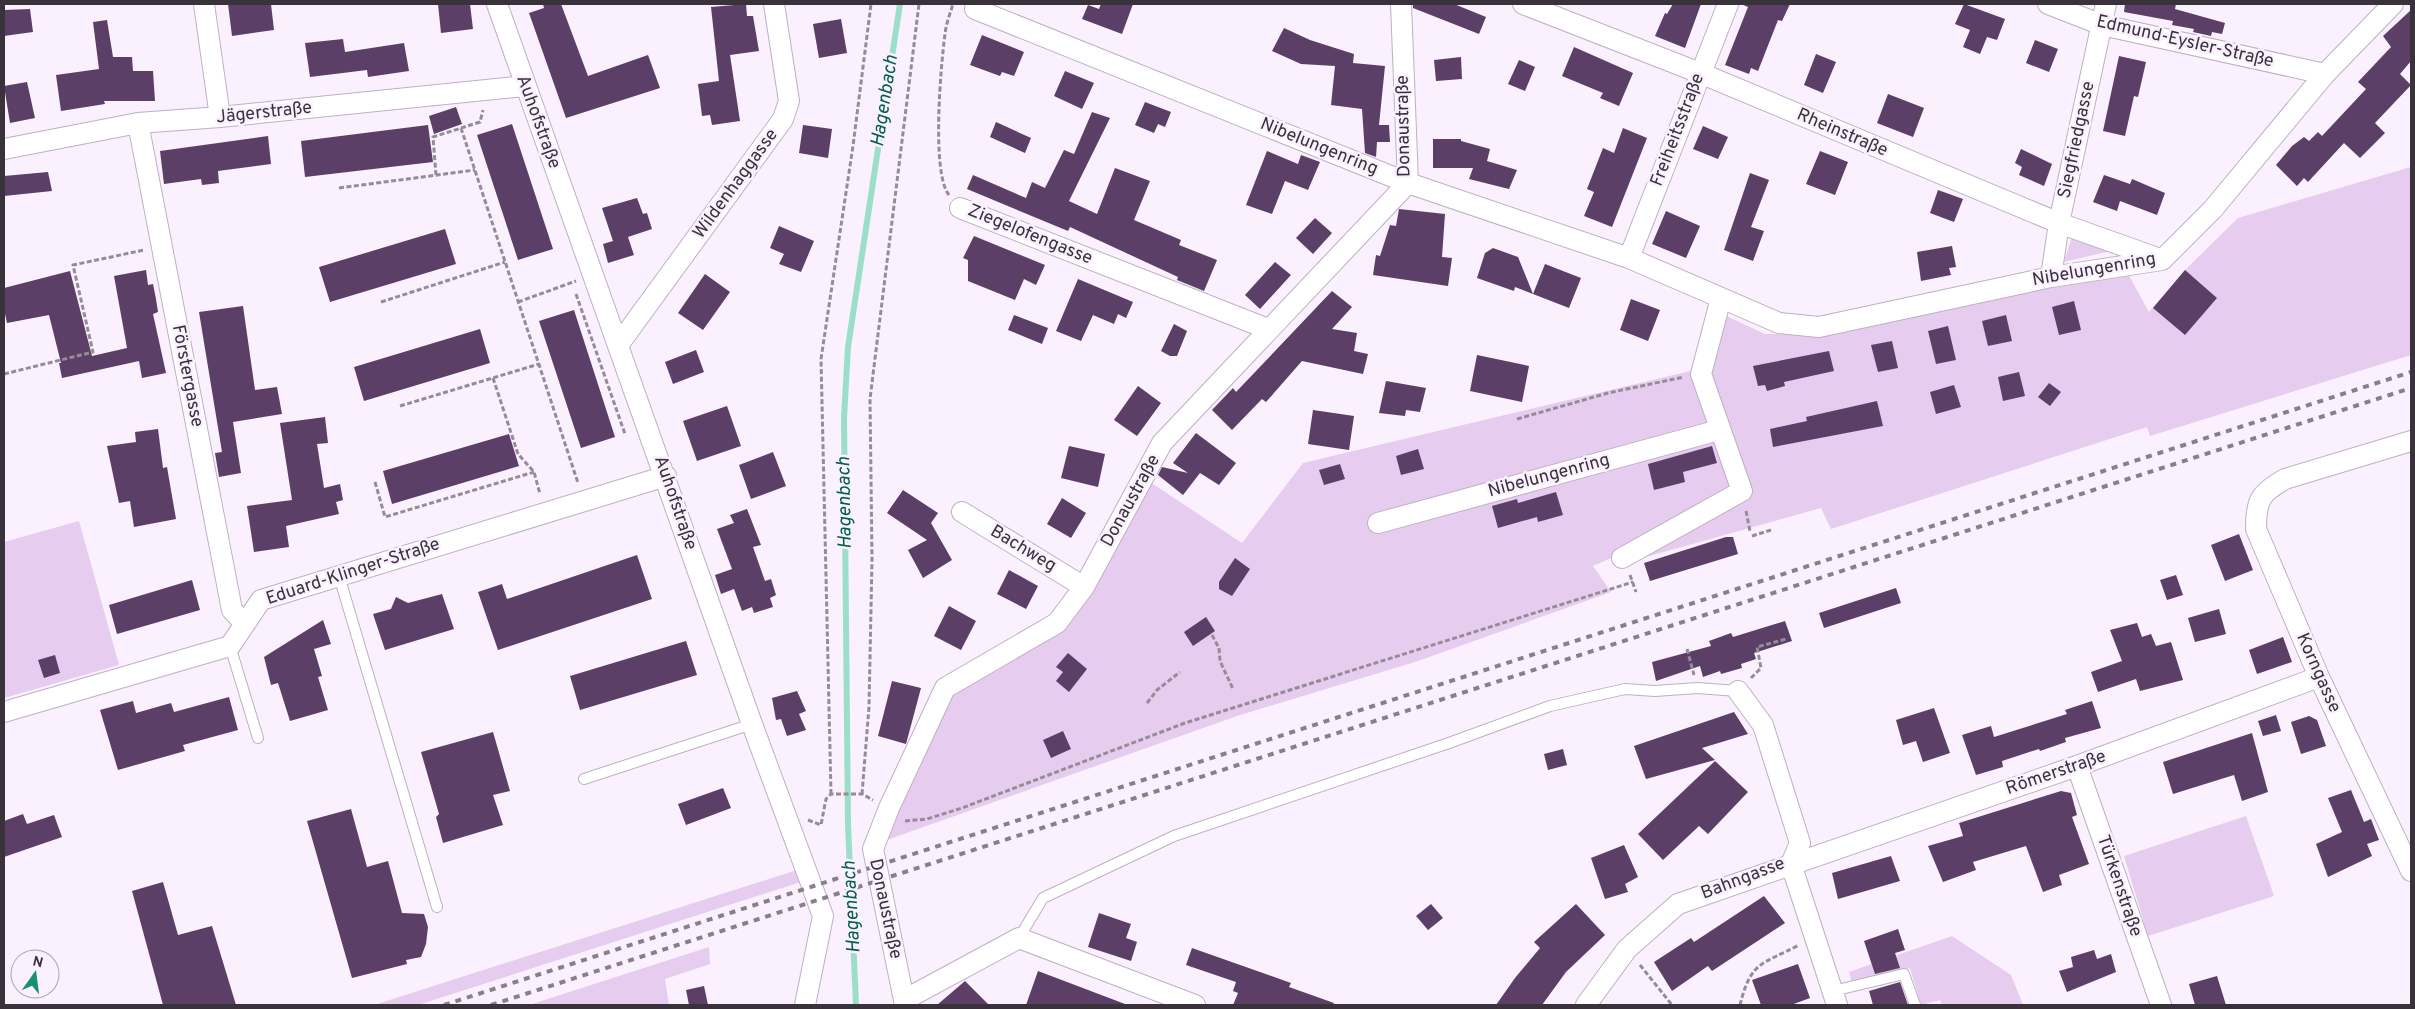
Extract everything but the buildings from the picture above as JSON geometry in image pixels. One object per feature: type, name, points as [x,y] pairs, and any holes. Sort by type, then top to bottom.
[{"type":"street","points":[[204,4],[220,118]]},
{"type":"street","name":"Auhofstraße","points":[[497,4],[666,476],[752,724],[823,916],[805,1005]]},
{"type":"street","name":"Wildenhaggasse","points":[[619,344],[783,119],[789,102],[774,4]]},
{"type":"street","name":"Donaustraße","points":[[904,1003],[873,849],[889,808],[945,688],[1057,623],[1084,587],[1162,443],[1408,183],[1401,4]]},
{"type":"street","name":"Rheinstraße","points":[[1524,4],[1700,73],[2059,223],[2162,260]]},
{"type":"street","name":"Freiheitsstraße","points":[[1629,258],[1728,4]]},
{"type":"street","name":"Edmund-Eysler-Straße","points":[[2048,4],[2102,25],[2325,74]]},
{"type":"street","name":"Siegfriedgasse","points":[[2050,277],[2059,223],[2106,4]]},
{"type":"street","name":"Nibelungenring","points":[[975,9],[1408,183],[1629,258],[1779,323],[1819,327],[2050,277],[2162,260],[2212,209],[2325,74],[2393,4]]},
{"type":"street","name":"Jägerstraße","points":[[4,149],[138,123],[220,118],[525,86]]},
{"type":"street","name":"Förstergasse","points":[[138,123],[232,610],[245,624]]},
{"type":"street","name":"Ziegelofengasse","points":[[960,208],[1268,329]]},
{"type":"street","points":[[1622,558],[1742,491],[1719,430],[1701,374],[1720,298]]},
{"type":"street","name":"Nibelungenring","points":[[1378,523],[1719,430]]},
{"type":"street","name":"Korngasse","points":[[2411,441],[2285,479],[2266,490],[2256,510],[2256,529],[2319,677],[2411,872]]},
{"type":"street","name":"Eduard-Klinger-Straße","points":[[230,646],[261,600],[666,476]]},
{"type":"street","name":"Bachweg","points":[[962,512],[1084,587]]},
{"type":"street","points":[[4,712],[230,646]]},
{"type":"street","name":"Römerstraße","points":[[1791,864],[2077,766],[2319,677]]},
{"type":"street","name":"Bahngasse","points":[[1586,1005],[1627,949],[1678,904],[1791,864],[1800,843],[1763,725],[1738,691]]},
{"type":"street","name":"Türkenstraße","points":[[2077,766],[2161,1005]]},
{"type":"street","points":[[1791,864],[1835,998]]},
{"type":"street","points":[[904,1003],[1019,938],[1195,1005]]},
{"type":"lane","points":[[340,576],[437,907]]},
{"type":"lane","points":[[230,646],[258,738]]},
{"type":"lane","points":[[1019,938],[1043,898],[1174,836],[1449,743],[1550,706],[1625,689],[1697,688],[1738,691]]},
{"type":"lane","points":[[584,779],[752,724]]},
{"type":"lane","points":[[1835,998],[1904,974],[1915,1005]]},
{"type":"path","points":[[788,820],[797,814],[821,825],[826,799],[830,794],[821,359],[853,146],[871,4]]},
{"type":"path","points":[[830,794],[862,794],[869,707],[872,560],[870,399],[919,4]]},
{"type":"path","name":"Ziegelofengasse","points":[[953,4],[945,32],[939,155],[943,188],[960,208]]},
{"type":"path","points":[[436,175],[433,137],[480,122],[488,90]]},
{"type":"path","points":[[461,128],[584,502]]},
{"type":"path","points":[[339,188],[475,170]]},
{"type":"path","points":[[4,374],[93,352],[73,266],[162,247]]},
{"type":"path","points":[[380,302],[505,262]]},
{"type":"path","points":[[518,302],[594,274]]},
{"type":"path","points":[[400,406],[539,364]]},
{"type":"path","points":[[1517,419],[1608,394],[1701,374]]},
{"type":"path","points":[[493,378],[518,454],[534,472],[546,513]]},
{"type":"path","points":[[375,482],[384,518],[534,472]]},
{"type":"path","points":[[1752,536],[1771,530]]},
{"type":"path","points":[[889,808],[899,822],[927,819],[962,808],[1185,723],[1633,582]]},
{"type":"path","points":[[1212,635],[1219,648],[1220,662],[1233,689]]},
{"type":"path","points":[[1738,691],[1761,668],[1757,647],[1786,639]]},
{"type":"path","points":[[1687,649],[1692,669]]},
{"type":"path","points":[[1147,702],[1157,690],[1180,672]]},
{"type":"path","points":[[1740,1005],[1746,981],[1754,968],[1815,936]]},
{"type":"path","points":[[1627,949],[1672,1005]]},
{"type":"shaded area","points":[[2411,167],[2411,355],[2150,436],[2147,427],[1831,529],[1821,508],[1639,559],[1632,549],[1593,566],[1611,592],[1418,661],[1237,716],[881,842],[945,688],[1057,623],[1144,478],[1242,543],[1303,463],[1703,368],[1722,314],[1765,334],[1811,334],[2127,272],[2149,312],[2185,270],[2238,218]]},
{"type":"shaded area","points":[[2072,237],[2110,251],[2064,262]]},
{"type":"shaded area","points":[[79,521],[119,665],[4,698],[4,542]]},
{"type":"shaded area","points":[[2246,816],[2274,896],[2148,936],[2124,856]]},
{"type":"shaded area","points":[[797,870],[810,879],[418,1005],[374,1005]]},
{"type":"shaded area","points":[[1952,936],[2011,975],[2023,1005],[1942,1005],[1940,1000],[1921,1005],[1910,968],[1852,983],[1849,972]]},
{"type":"shaded area","points":[[709,947],[710,964],[665,979],[669,1005],[529,1005]]},
{"type":"waterway","name":"Hagenbach","points":[[856,1005],[848,825],[844,418],[848,347],[900,4]]},
{"type":"railway","points":[[444,1005],[2411,372]]},
{"type":"railway","points":[[491,1005],[2411,388]]}]
